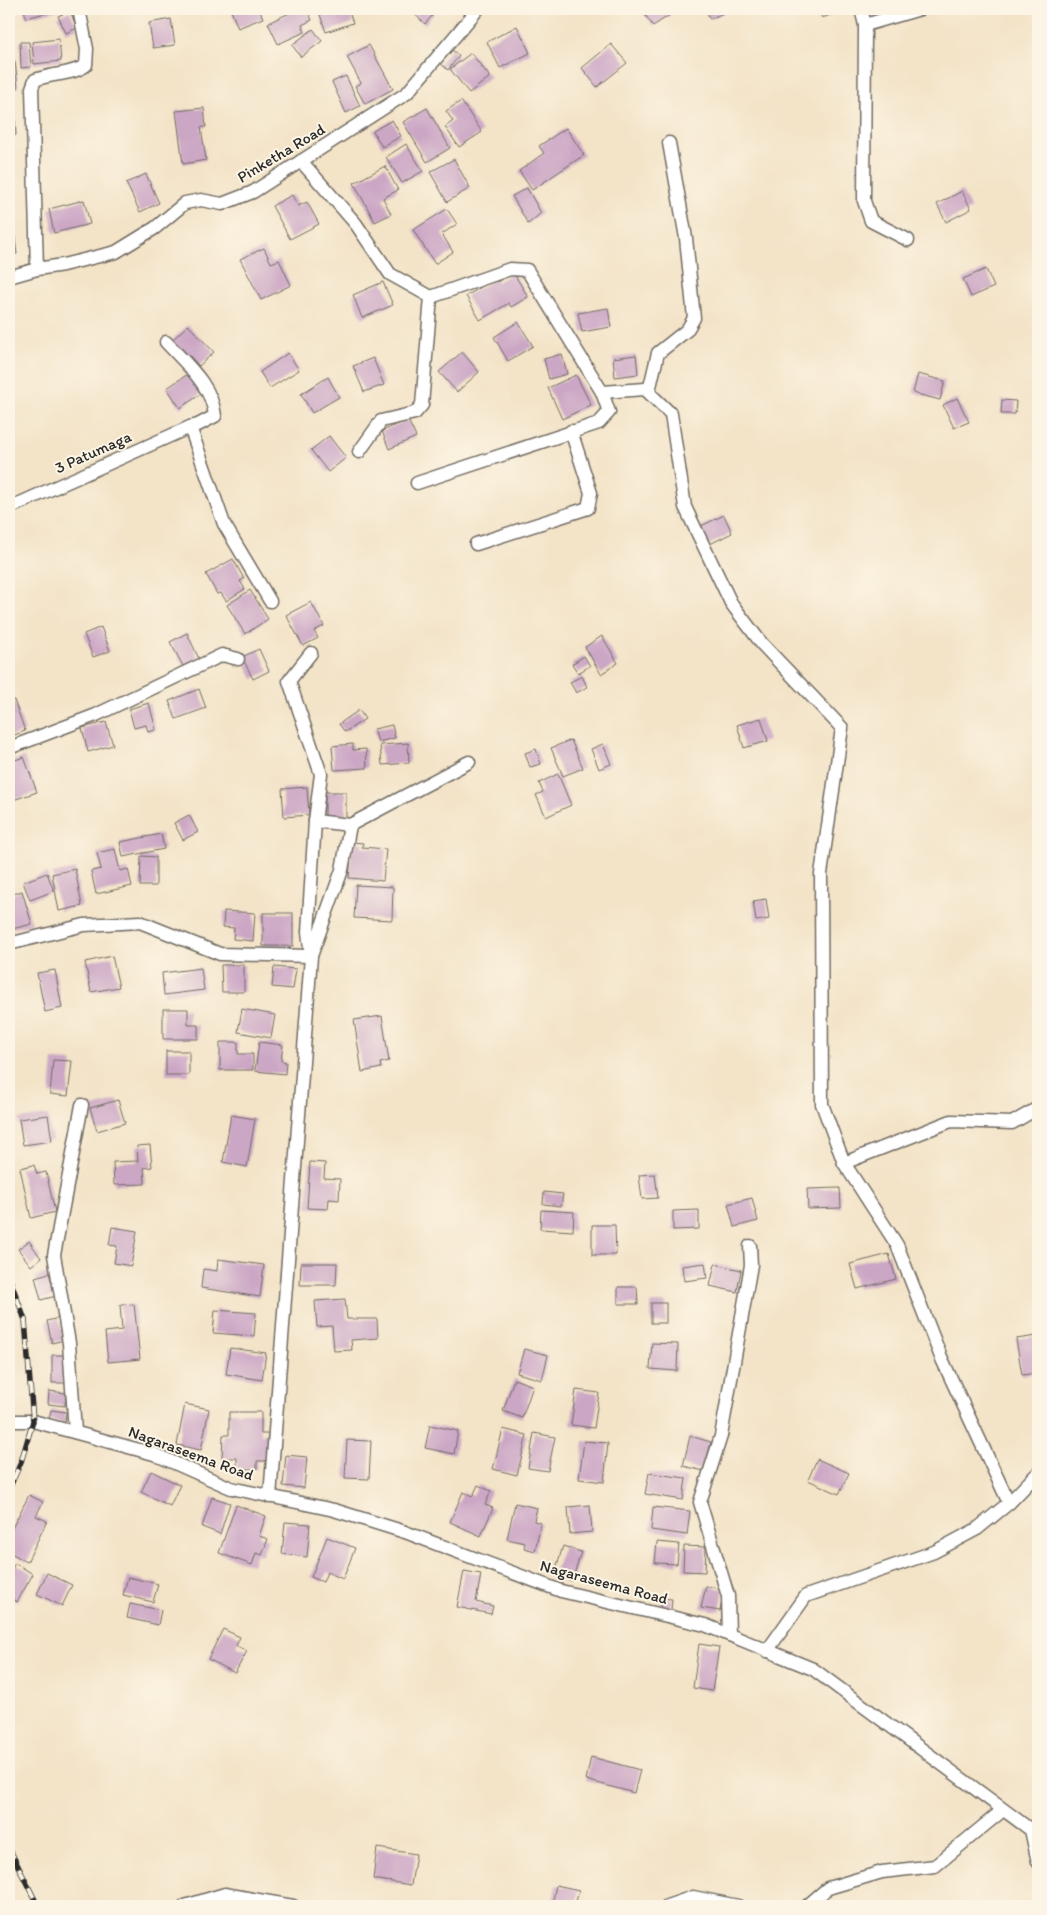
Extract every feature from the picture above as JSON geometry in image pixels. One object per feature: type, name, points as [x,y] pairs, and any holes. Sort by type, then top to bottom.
[{"type":"street","points":[[37,269],[32,88],[36,80],[46,75],[79,70],[86,65],[87,50],[79,9]]},
{"type":"street","name":"Pinketha Road","points":[[9,277],[116,252],[155,228],[185,203],[202,200],[222,204],[253,192],[407,93],[478,9]]},
{"type":"street","points":[[862,9],[865,25],[864,201],[870,221],[908,240]]},
{"type":"street","points":[[865,25],[920,9]]},
{"type":"street","points":[[649,391],[658,353],[687,330],[694,318],[686,238],[669,143]]},
{"type":"street","points":[[301,162],[356,224],[390,274],[432,297],[510,268],[527,270],[602,392],[609,412],[599,423],[417,483]]},
{"type":"street","points":[[359,452],[381,421],[415,413],[422,405],[432,297]]},
{"type":"street","name":"3 Patumaga","points":[[9,508],[215,416],[214,402],[200,379],[166,342]]},
{"type":"street","points":[[602,392],[645,389],[671,414],[685,507],[730,603],[762,644],[842,728],[821,874],[822,1104],[844,1163],[897,1245],[941,1357],[1009,1503]]},
{"type":"street","points":[[190,427],[224,524],[270,601]]},
{"type":"street","points":[[476,544],[588,508],[591,493],[570,431]]},
{"type":"street","points":[[270,1497],[310,956],[308,932],[315,821],[321,774],[290,681],[312,653]]},
{"type":"street","points":[[9,748],[96,715],[222,655],[238,658]]},
{"type":"street","points":[[315,821],[350,825],[469,762]]},
{"type":"street","points":[[310,956],[342,870],[350,825]]},
{"type":"street","points":[[9,944],[84,925],[140,922],[220,954],[310,956]]},
{"type":"street","points":[[75,1432],[69,1343],[54,1255],[82,1105]]},
{"type":"street","points":[[844,1163],[951,1121],[1012,1123],[1038,1108]]},
{"type":"street","points":[[729,1635],[728,1596],[700,1502],[721,1436],[751,1265],[750,1246]]},
{"type":"street","name":"Nagaraseema Road","points":[[9,1420],[33,1421],[154,1454],[231,1488],[334,1510],[405,1532],[561,1591],[705,1625],[813,1669],[1035,1832],[1038,1862]]},
{"type":"street","points":[[767,1651],[806,1596],[934,1552],[977,1529],[1009,1503],[1038,1474]]},
{"type":"street","points":[[807,1906],[828,1888],[882,1872],[935,1866],[1003,1810]]},
{"type":"street","points":[[185,1906],[225,1894],[293,1906]]},
{"type":"street","points":[[667,1906],[694,1897],[738,1906]]},
{"type":"building","points":[[24,9],[58,9],[58,10],[26,18]]},
{"type":"building","points":[[237,9],[259,9],[263,18],[238,28],[231,11]]},
{"type":"building","points":[[298,9],[307,9],[312,20],[302,25],[305,32],[278,44],[268,23]]},
{"type":"building","points":[[318,9],[348,9],[353,23],[326,32]]},
{"type":"building","points":[[409,9],[438,9],[425,24]]},
{"type":"building","points":[[641,9],[670,9],[673,13],[653,26]]},
{"type":"building","points":[[705,9],[732,9],[710,19]]},
{"type":"building","points":[[818,9],[847,9],[822,18]]},
{"type":"building","points":[[70,11],[77,28],[66,33],[58,16]]},
{"type":"building","points":[[171,19],[175,45],[153,48],[149,23]]},
{"type":"building","points":[[517,26],[530,53],[500,68],[487,42]]},
{"type":"building","points":[[313,29],[322,41],[301,57],[292,45]]},
{"type":"building","points":[[59,39],[61,61],[34,64],[32,42]]},
{"type":"building","points":[[20,42],[29,42],[31,67],[21,68]]},
{"type":"building","points":[[611,44],[627,63],[597,87],[582,68]]},
{"type":"building","points":[[369,45],[393,89],[365,104],[355,86],[361,83],[347,57]]},
{"type":"building","points":[[451,49],[459,56],[448,70],[440,63]]},
{"type":"building","points":[[471,53],[490,77],[469,93],[450,69]]},
{"type":"building","points":[[15,61],[18,88],[9,89],[9,62]]},
{"type":"building","points":[[346,76],[360,106],[346,113],[332,82]]},
{"type":"building","points":[[461,101],[482,132],[459,147],[445,127],[453,121],[446,111]]},
{"type":"building","points":[[9,103],[14,103],[16,135],[9,136]]},
{"type":"building","points":[[204,108],[206,127],[201,127],[206,160],[183,164],[176,111]]},
{"type":"building","points":[[427,108],[450,148],[427,162],[403,122]]},
{"type":"building","points":[[392,120],[401,136],[382,147],[373,131]]},
{"type":"building","points":[[566,128],[584,155],[532,190],[519,171],[544,153],[539,146]]},
{"type":"building","points":[[9,142],[13,142],[14,189],[9,189]]},
{"type":"building","points":[[406,144],[423,171],[402,183],[386,157]]},
{"type":"building","points":[[454,159],[470,188],[447,202],[430,172]]},
{"type":"building","points":[[385,166],[398,190],[383,198],[391,214],[375,222],[354,183]]},
{"type":"building","points":[[146,174],[159,203],[140,212],[126,183]]},
{"type":"building","points":[[527,188],[541,213],[528,224],[512,196]]},
{"type":"building","points":[[962,191],[971,209],[946,222],[937,204]]},
{"type":"building","points":[[292,195],[298,206],[307,202],[319,224],[290,239],[272,206]]},
{"type":"building","points":[[84,200],[90,224],[54,233],[49,209]]},
{"type":"building","points":[[447,209],[457,224],[442,234],[453,252],[435,264],[413,230]]},
{"type":"building","points":[[12,216],[17,254],[9,255],[9,217]]},
{"type":"building","points":[[264,248],[271,263],[279,260],[291,285],[261,300],[240,259]]},
{"type":"building","points":[[986,269],[994,287],[971,297],[963,279]]},
{"type":"building","points":[[513,272],[528,297],[511,307],[509,303],[480,320],[466,296],[495,279],[497,282]]},
{"type":"building","points":[[383,282],[393,305],[362,318],[353,295]]},
{"type":"building","points":[[608,308],[611,327],[582,332],[578,313]]},
{"type":"building","points":[[518,322],[533,346],[508,361],[494,337]]},
{"type":"building","points":[[188,325],[214,352],[199,366],[188,354],[184,358],[169,343]]},
{"type":"building","points":[[462,352],[479,372],[457,392],[439,372]]},
{"type":"building","points":[[288,353],[299,370],[270,388],[260,372]]},
{"type":"building","points":[[562,354],[567,374],[549,379],[544,359]]},
{"type":"building","points":[[636,355],[638,374],[615,377],[613,358]]},
{"type":"building","points":[[373,358],[384,385],[364,392],[353,366]]},
{"type":"building","points":[[188,374],[201,394],[180,408],[167,388]]},
{"type":"building","points":[[918,374],[945,381],[940,400],[913,393]]},
{"type":"building","points":[[576,375],[591,405],[562,419],[548,388]]},
{"type":"building","points":[[328,377],[339,397],[312,413],[301,394]]},
{"type":"building","points":[[957,398],[969,422],[954,428],[943,405]]},
{"type":"building","points":[[1002,400],[1016,401],[1015,414],[1001,414]]},
{"type":"building","points":[[408,420],[416,437],[389,449],[382,431]]},
{"type":"building","points":[[329,436],[346,458],[328,472],[311,450]]},
{"type":"building","points":[[724,515],[732,533],[708,545],[699,527]]},
{"type":"building","points":[[233,559],[244,579],[240,581],[245,589],[226,601],[221,593],[217,594],[206,574]]},
{"type":"building","points":[[250,590],[268,619],[245,634],[227,605]]},
{"type":"building","points":[[311,602],[324,626],[314,631],[318,638],[303,646],[286,615]]},
{"type":"building","points":[[101,627],[110,651],[93,657],[84,634]]},
{"type":"building","points":[[187,633],[199,659],[183,666],[170,642]]},
{"type":"building","points":[[602,636],[618,663],[601,674],[585,647]]},
{"type":"building","points":[[259,649],[269,671],[253,679],[242,657]]},
{"type":"building","points":[[584,656],[590,666],[578,673],[572,664]]},
{"type":"building","points":[[582,676],[587,687],[576,693],[570,682]]},
{"type":"building","points":[[199,689],[206,708],[176,719],[169,701]]},
{"type":"building","points":[[14,700],[25,731],[9,737],[9,701]]},
{"type":"building","points":[[149,703],[156,730],[148,732],[146,725],[134,728],[129,709]]},
{"type":"building","points":[[359,710],[365,719],[345,732],[339,724]]},
{"type":"building","points":[[761,718],[768,741],[744,748],[737,725]]},
{"type":"building","points":[[106,722],[113,745],[88,752],[82,728]]},
{"type":"building","points":[[392,725],[395,738],[378,742],[374,729]]},
{"type":"building","points":[[571,740],[583,768],[563,776],[551,748]]},
{"type":"building","points":[[408,743],[409,763],[382,765],[380,745]]},
{"type":"building","points":[[353,744],[353,750],[366,749],[367,768],[334,770],[332,746]]},
{"type":"building","points":[[603,744],[611,764],[599,769],[591,749]]},
{"type":"building","points":[[536,749],[541,764],[530,767],[525,753]]},
{"type":"building","points":[[24,757],[37,792],[13,800],[9,789],[9,762]]},
{"type":"building","points":[[558,774],[571,805],[546,817],[536,795],[543,792],[539,783]]},
{"type":"building","points":[[307,787],[309,815],[284,817],[282,789]]},
{"type":"building","points":[[325,792],[346,792],[346,823],[325,822]]},
{"type":"building","points":[[189,815],[198,832],[183,840],[174,823]]},
{"type":"building","points":[[161,834],[164,849],[123,857],[120,842]]},
{"type":"building","points":[[352,842],[363,843],[362,847],[386,849],[383,881],[349,878]]},
{"type":"building","points":[[115,849],[120,871],[128,869],[132,886],[96,894],[91,871],[101,869],[97,853]]},
{"type":"building","points":[[141,856],[156,857],[156,886],[140,886]]},
{"type":"building","points":[[75,869],[82,906],[59,911],[52,874]]},
{"type":"building","points":[[47,873],[54,891],[30,900],[23,882]]},
{"type":"building","points":[[356,885],[393,887],[392,920],[354,918]]},
{"type":"building","points":[[22,891],[32,924],[12,929],[9,918],[9,895]]},
{"type":"building","points":[[766,899],[769,919],[756,921],[753,901]]},
{"type":"building","points":[[224,911],[255,913],[253,941],[233,939],[234,928],[223,927]]},
{"type":"building","points":[[263,913],[293,913],[293,946],[263,946]]},
{"type":"building","points":[[112,956],[119,987],[91,992],[85,962]]},
{"type":"building","points":[[221,965],[244,965],[244,992],[222,992]]},
{"type":"building","points":[[274,967],[296,969],[293,989],[272,987]]},
{"type":"building","points":[[201,968],[204,990],[164,995],[162,973]]},
{"type":"building","points":[[55,970],[62,1008],[45,1012],[37,973]]},
{"type":"building","points":[[163,1009],[188,1009],[188,1025],[198,1025],[198,1039],[163,1039]]},
{"type":"building","points":[[242,1009],[275,1015],[271,1038],[238,1032]]},
{"type":"building","points":[[382,1016],[389,1061],[380,1063],[381,1068],[362,1072],[354,1020]]},
{"type":"building","points":[[220,1042],[238,1042],[238,1054],[253,1054],[253,1070],[220,1070]]},
{"type":"building","points":[[259,1042],[283,1045],[281,1061],[286,1062],[285,1074],[255,1071]]},
{"type":"building","points":[[166,1051],[189,1051],[189,1075],[166,1075]]},
{"type":"building","points":[[53,1060],[72,1061],[68,1096],[50,1094]]},
{"type":"building","points":[[118,1100],[125,1123],[97,1131],[90,1108]]},
{"type":"building","points":[[48,1115],[52,1141],[23,1145],[19,1119]]},
{"type":"building","points":[[231,1115],[255,1119],[247,1167],[223,1162]]},
{"type":"building","points":[[150,1145],[152,1167],[144,1168],[145,1184],[114,1185],[113,1162],[138,1161],[137,1146]]},
{"type":"building","points":[[310,1162],[325,1163],[324,1178],[340,1179],[339,1200],[329,1199],[328,1209],[307,1208]]},
{"type":"building","points":[[34,1165],[37,1174],[46,1172],[55,1212],[31,1218],[20,1168]]},
{"type":"building","points":[[655,1174],[658,1198],[642,1199],[639,1175]]},
{"type":"building","points":[[840,1188],[841,1208],[808,1209],[807,1189]]},
{"type":"building","points":[[544,1192],[563,1194],[561,1206],[543,1204]]},
{"type":"building","points":[[752,1198],[758,1221],[734,1227],[728,1204]]},
{"type":"building","points":[[541,1210],[574,1212],[573,1231],[540,1229]]},
{"type":"building","points":[[699,1210],[699,1229],[673,1230],[673,1211]]},
{"type":"building","points":[[592,1225],[615,1225],[616,1255],[592,1255]]},
{"type":"building","points":[[112,1227],[137,1231],[131,1266],[114,1263],[117,1246],[109,1245]]},
{"type":"building","points":[[29,1241],[41,1258],[31,1266],[18,1249]]},
{"type":"building","points":[[889,1254],[896,1279],[857,1289],[850,1264]]},
{"type":"building","points":[[218,1259],[264,1265],[260,1297],[201,1288],[203,1269],[217,1271]]},
{"type":"building","points":[[301,1263],[337,1263],[336,1285],[300,1285]]},
{"type":"building","points":[[705,1263],[707,1278],[684,1281],[682,1266]]},
{"type":"building","points":[[715,1264],[741,1270],[737,1292],[710,1286]]},
{"type":"building","points":[[49,1273],[56,1296],[41,1300],[35,1277]]},
{"type":"building","points":[[618,1287],[637,1287],[638,1304],[618,1304]]},
{"type":"building","points":[[345,1299],[347,1319],[377,1319],[378,1338],[351,1340],[352,1350],[334,1351],[332,1326],[317,1327],[315,1301]]},
{"type":"building","points":[[651,1303],[666,1303],[666,1323],[651,1323]]},
{"type":"building","points":[[134,1304],[140,1359],[108,1362],[105,1332],[122,1330],[120,1305]]},
{"type":"building","points":[[215,1310],[256,1313],[254,1336],[213,1333]]},
{"type":"building","points":[[59,1318],[64,1340],[52,1343],[47,1321]]},
{"type":"building","points":[[1037,1336],[1038,1373],[1022,1375],[1016,1339]]},
{"type":"building","points":[[652,1343],[678,1344],[677,1371],[650,1369]]},
{"type":"building","points":[[230,1348],[266,1353],[262,1380],[226,1374]]},
{"type":"building","points":[[524,1349],[548,1355],[542,1380],[517,1373]]},
{"type":"building","points":[[52,1355],[68,1355],[69,1383],[52,1383]]},
{"type":"building","points":[[514,1379],[533,1386],[522,1418],[503,1411]]},
{"type":"building","points":[[576,1390],[599,1393],[594,1428],[571,1425]]},
{"type":"building","points":[[49,1391],[66,1393],[65,1406],[48,1404]]},
{"type":"building","points":[[185,1404],[209,1409],[201,1450],[177,1445]]},
{"type":"building","points":[[51,1410],[66,1412],[65,1423],[49,1420]]},
{"type":"building","points":[[229,1412],[261,1412],[261,1434],[268,1434],[267,1461],[257,1461],[257,1469],[237,1469],[237,1458],[222,1458],[223,1435],[229,1435]]},
{"type":"building","points":[[430,1425],[458,1431],[454,1454],[425,1448]]},
{"type":"building","points":[[503,1429],[527,1435],[517,1475],[493,1469]]},
{"type":"building","points":[[534,1433],[555,1437],[548,1471],[528,1468]]},
{"type":"building","points":[[690,1436],[711,1442],[704,1471],[683,1466]]},
{"type":"building","points":[[347,1440],[371,1441],[369,1479],[345,1478]]},
{"type":"building","points":[[584,1441],[608,1443],[604,1482],[579,1479]]},
{"type":"building","points":[[286,1455],[307,1457],[304,1488],[283,1486]]},
{"type":"building","points":[[817,1459],[849,1473],[839,1494],[808,1480]]},
{"type":"building","points":[[151,1471],[180,1485],[170,1506],[141,1492]]},
{"type":"building","points":[[649,1473],[686,1478],[683,1500],[645,1494]]},
{"type":"building","points":[[478,1485],[491,1491],[485,1505],[493,1508],[481,1536],[450,1522],[463,1492],[473,1496]]},
{"type":"building","points":[[29,1495],[43,1502],[36,1516],[47,1521],[27,1562],[9,1552],[9,1534]]},
{"type":"building","points":[[212,1497],[230,1503],[220,1534],[202,1527]]},
{"type":"building","points":[[515,1503],[537,1508],[534,1521],[541,1523],[535,1551],[524,1548],[525,1543],[507,1539]]},
{"type":"building","points":[[236,1505],[266,1516],[259,1536],[268,1539],[262,1555],[256,1553],[252,1565],[219,1553]]},
{"type":"building","points":[[590,1505],[592,1532],[570,1534],[568,1507]]},
{"type":"building","points":[[653,1507],[690,1511],[687,1535],[651,1530]]},
{"type":"building","points":[[285,1522],[310,1524],[307,1557],[282,1554]]},
{"type":"building","points":[[327,1537],[355,1548],[343,1579],[327,1572],[323,1582],[311,1577]]},
{"type":"building","points":[[657,1542],[679,1544],[677,1564],[655,1563]]},
{"type":"building","points":[[563,1546],[581,1552],[572,1581],[554,1575]]},
{"type":"building","points":[[684,1546],[706,1547],[705,1572],[683,1571]]},
{"type":"building","points":[[15,1563],[33,1574],[17,1602],[9,1597],[9,1574]]},
{"type":"building","points":[[464,1571],[481,1574],[476,1602],[493,1606],[491,1614],[457,1607]]},
{"type":"building","points":[[47,1573],[72,1585],[62,1606],[37,1594]]},
{"type":"building","points":[[128,1577],[158,1584],[153,1602],[123,1595]]},
{"type":"building","points":[[706,1586],[724,1589],[720,1611],[701,1608]]},
{"type":"building","points":[[661,1598],[672,1599],[671,1610],[660,1609]]},
{"type":"building","points":[[130,1604],[161,1610],[158,1625],[127,1618]]},
{"type":"building","points":[[223,1629],[240,1637],[236,1646],[247,1651],[235,1673],[208,1659]]},
{"type":"building","points":[[699,1644],[719,1647],[712,1691],[693,1688]]},
{"type":"building","points":[[591,1757],[640,1770],[634,1793],[586,1780]]},
{"type":"building","points":[[377,1848],[416,1854],[411,1885],[373,1879]]},
{"type":"building","points":[[556,1885],[579,1890],[575,1906],[552,1906]]},
{"type":"railway","points":[[9,1277],[25,1320],[33,1421],[21,1462],[9,1489]]},
{"type":"railway","points":[[9,1848],[35,1900],[36,1906]]}]
